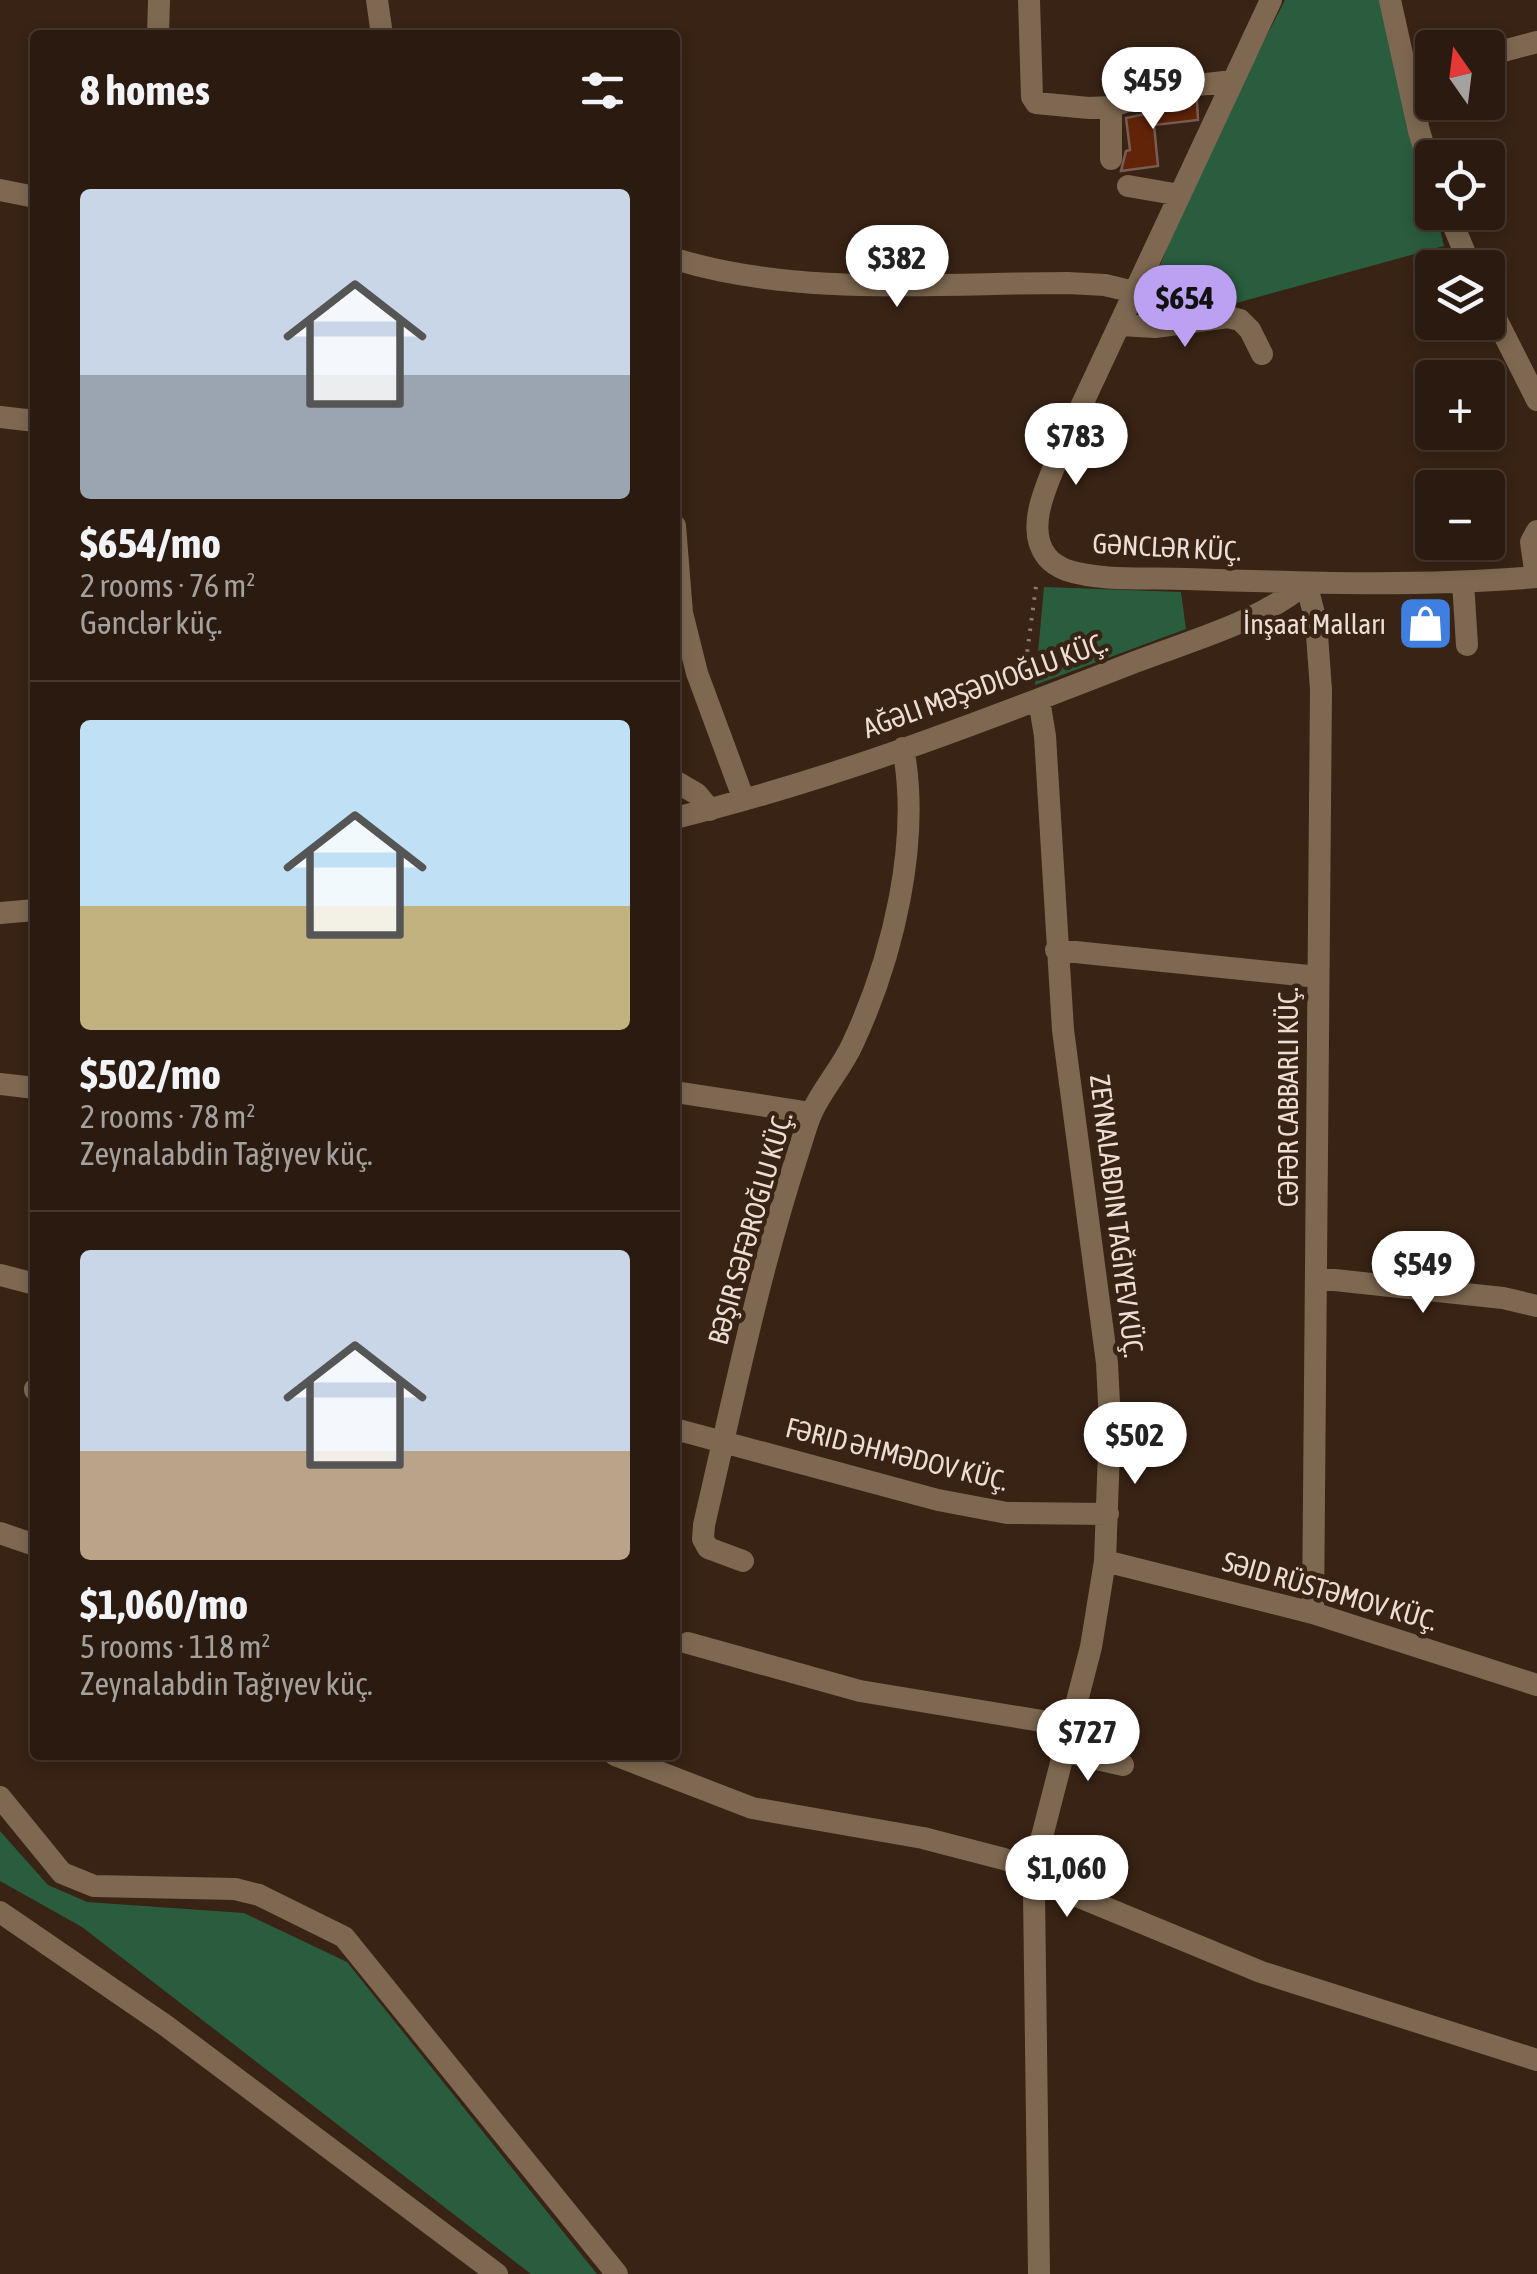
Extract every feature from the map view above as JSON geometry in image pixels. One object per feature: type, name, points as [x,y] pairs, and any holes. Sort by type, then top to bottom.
[{"type":"street","points":[[158,30],[159,0]]},
{"type":"street","points":[[376,0],[381,30]]},
{"type":"street","points":[[1029,0],[1032,97],[1036,103],[1111,107],[1162,89],[1233,81]]},
{"type":"street","points":[[1046,556],[1037,528],[1064,442],[1272,0]]},
{"type":"street","points":[[1390,0],[1423,140]]},
{"type":"street","points":[[1505,50],[1537,42]]},
{"type":"street","points":[[1406,71],[1415,69]]},
{"type":"street","points":[[1110,159],[1111,107]]},
{"type":"street","points":[[1128,186],[1180,195]]},
{"type":"street","points":[[0,190],[30,196]]},
{"type":"street","points":[[680,261],[714,271],[815,285],[1068,283],[1105,285],[1134,292]]},
{"type":"street","points":[[1120,325],[1156,328],[1228,317],[1240,320],[1250,330],[1262,354]]},
{"type":"street","points":[[1504,340],[1537,400]]},
{"type":"street","points":[[0,417],[30,420]]},
{"type":"street","points":[[1537,531],[1531,542],[1537,577]]},
{"type":"street","name":"GƏNCLƏR KÜÇ.","points":[[1046,556],[1067,570],[1093,575],[1306,583],[1463,582],[1537,577]]},
{"type":"street","points":[[1463,582],[1467,646]]},
{"type":"street","points":[[1306,583],[1316,621],[1321,690],[1313,1613]]},
{"type":"street","name":"AĞƏLI MƏŞƏDIOĞLU KÜÇ.","points":[[680,817],[903,748],[1034,701],[1252,616],[1287,599],[1306,583]]},
{"type":"street","points":[[680,589],[682,614],[698,673],[744,800]]},
{"type":"street","points":[[1034,701],[1045,736],[1056,950],[1107,1363],[1110,1423],[1105,1562],[1091,1646],[1036,1871],[1039,2274]]},
{"type":"street","name":"BƏŞIR SƏFƏROĞLU KÜÇ.","points":[[743,1561],[708,1548],[703,1540],[784,1196],[811,1113],[853,1044],[890,934],[909,841],[908,774],[903,748]]},
{"type":"street","points":[[680,784],[697,794],[710,810]]},
{"type":"street","points":[[0,914],[30,911]]},
{"type":"street","points":[[1056,950],[1318,977]]},
{"type":"street","points":[[0,1084],[30,1087]]},
{"type":"street","points":[[680,1093],[811,1113]]},
{"type":"street","points":[[0,1276],[30,1283]]},
{"type":"street","points":[[1316,1278],[1504,1298],[1537,1306]]},
{"type":"street","name":"FƏRID ƏHMƏDOV KÜÇ.","points":[[680,1430],[956,1504],[1007,1513],[1108,1514]]},
{"type":"street","points":[[0,1533],[30,1544]]},
{"type":"street","name":"SƏID RÜSTƏMOV KÜÇ.","points":[[1105,1562],[1313,1613],[1537,1685]]},
{"type":"street","points":[[688,1642],[860,1692],[1072,1726]]},
{"type":"street","points":[[1066,1752],[1123,1765]]},
{"type":"street","points":[[628,1760],[752,1808],[923,1838],[1004,1859],[1036,1871],[1066,1891],[1261,1972],[1537,2060]]},
{"type":"street","points":[[0,1797],[62,1873],[76,1880],[94,1886],[235,1889],[260,1895],[344,1937],[618,2274]]},
{"type":"street","points":[[0,1912],[165,2026],[497,2274]]},
{"type":"path","points":[[1034,701],[1022,679],[1034,588],[1046,556]]},
{"type":"green space","points":[[1285,0],[1383,0],[1417,140],[1415,230],[1440,230],[1444,246],[1415,250],[1415,254],[1156,325],[1138,320],[1202,162]]},
{"type":"green space","points":[[1044,587],[1181,592],[1186,629],[1035,685]]},
{"type":"green space","points":[[0,1831],[48,1885],[87,1902],[244,1913],[347,1962],[597,2274],[531,2274],[82,1927],[0,1881]]},
{"type":"building","points":[[1197,100],[1198,120],[1154,125],[1158,166],[1121,171],[1126,151],[1130,150],[1126,118],[1150,113],[1150,109],[1164,104]]},
{"type":"place","name":"İnşaat Malları","points":[[1425,624]]}]
